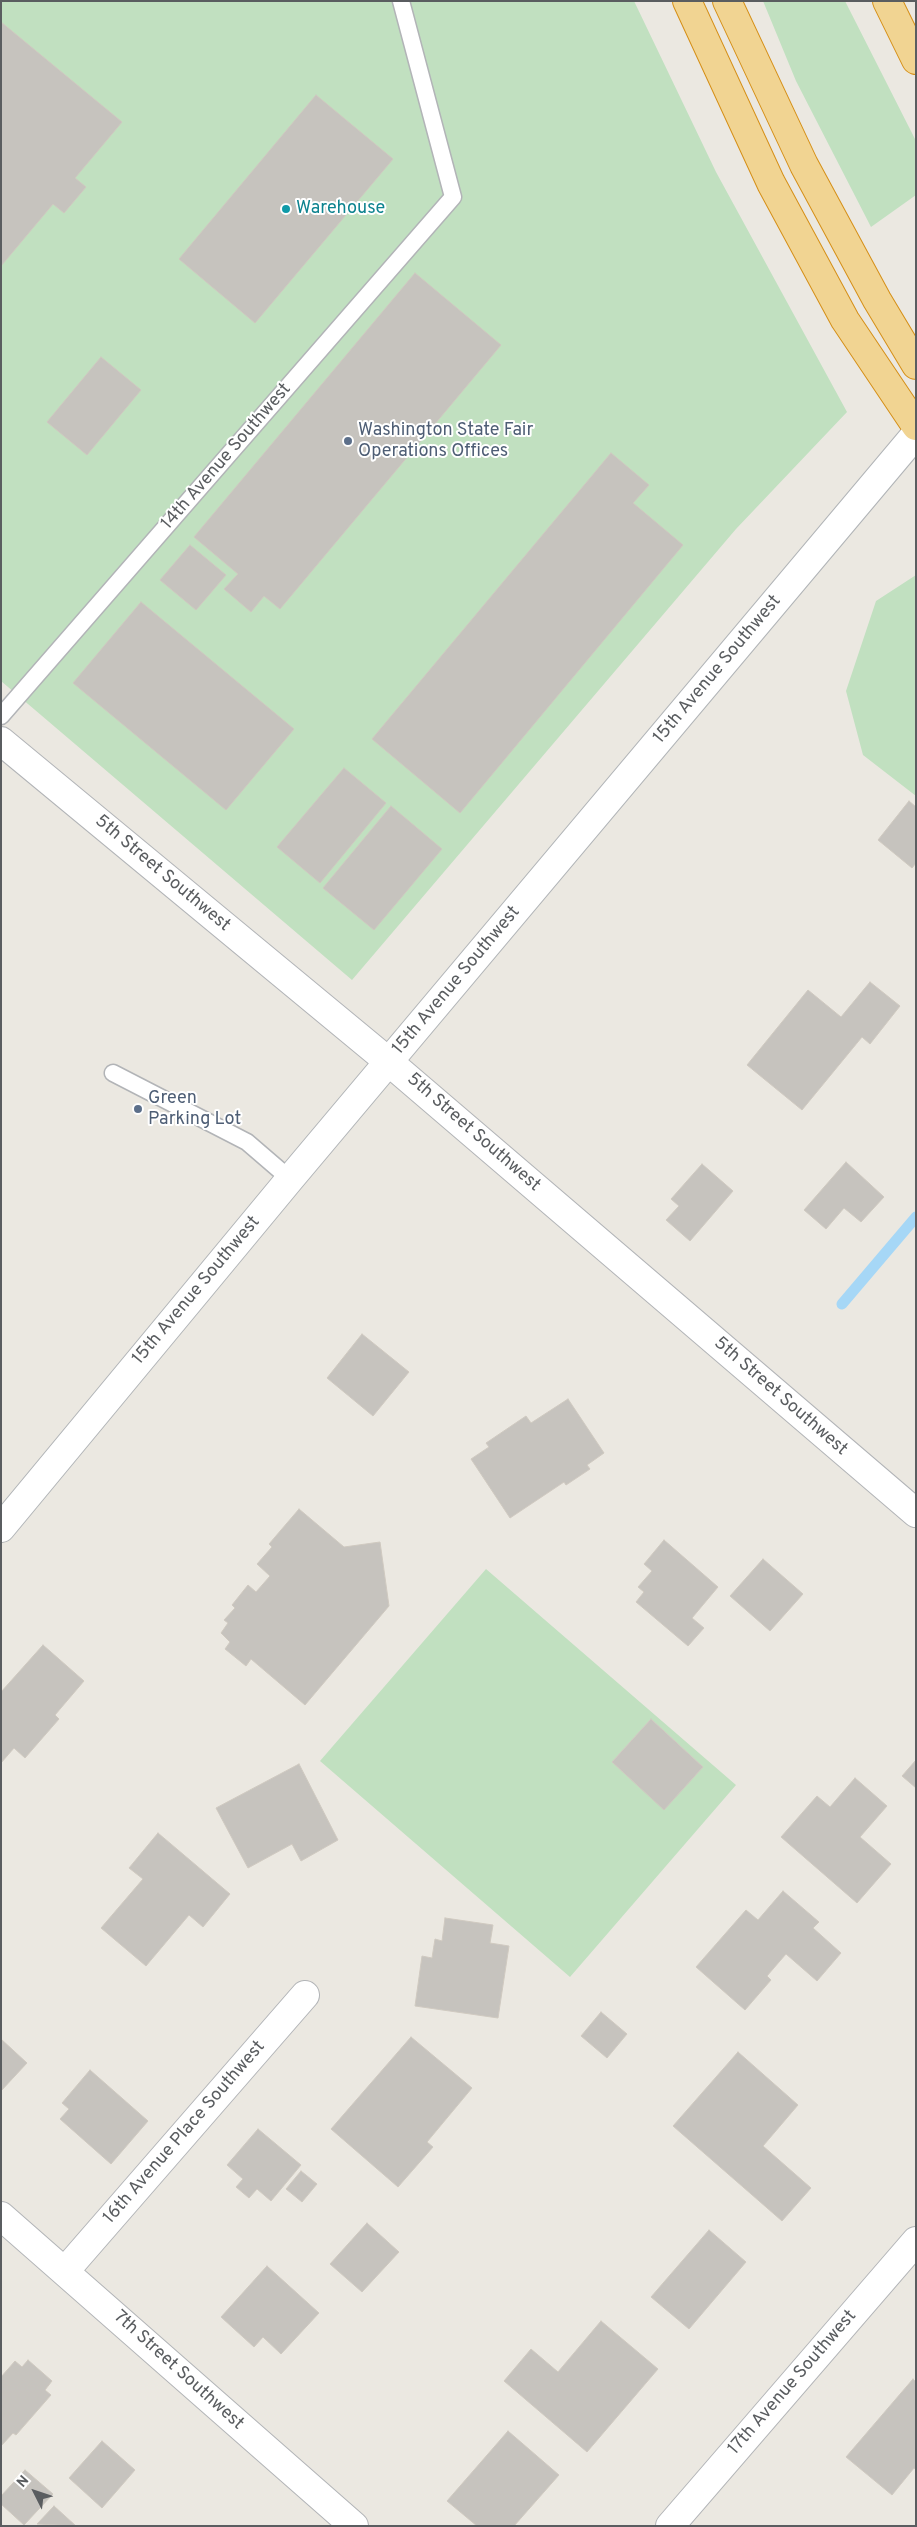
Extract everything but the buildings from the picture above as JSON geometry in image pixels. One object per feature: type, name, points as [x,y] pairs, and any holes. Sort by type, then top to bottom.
[{"type":"highway","points":[[687,1],[771,183],[845,320],[916,426]]},
{"type":"highway","points":[[727,1],[804,165],[877,300],[916,365]]},
{"type":"highway","points":[[887,1],[916,60]]},
{"type":"street","name":"15th Avenue Southwest","points":[[1,1528],[290,1178],[916,434]]},
{"type":"street","name":"5th Street Southwest","points":[[1,741],[389,1062],[916,1513]]},
{"type":"street","name":"16th Avenue Place Southwest","points":[[65,2271],[305,1995]]},
{"type":"street","name":"7th Street Southwest","points":[[1,2216],[354,2526]]},
{"type":"street","name":"17th Avenue Southwest","points":[[670,2526],[911,2256]]},
{"type":"lane","name":"14th Avenue Southwest","points":[[1,716],[453,197],[401,1]]},
{"type":"lane","points":[[113,1073],[247,1142],[290,1178]]},
{"type":"green space","points":[[1,1],[634,1],[716,172],[847,412],[736,529],[352,980],[1,681]]},
{"type":"green space","points":[[763,1],[845,1],[916,141],[916,195],[871,227],[796,81]]},
{"type":"green space","points":[[916,575],[916,796],[863,755],[846,691],[876,601]]},
{"type":"green space","points":[[486,1569],[736,1785],[570,1977],[320,1761]],"holes":[[[651,1719],[703,1767],[664,1809],[612,1762]]]},
{"type":"waterway","points":[[842,1304],[916,1217]]},
{"type":"place","name":"Warehouse","points":[[286,209]]},
{"type":"place","name":"Washington State Fair Operations Offices","points":[[348,441]]},
{"type":"place","name":"Green Parking Lot","points":[[138,1109]]}]
